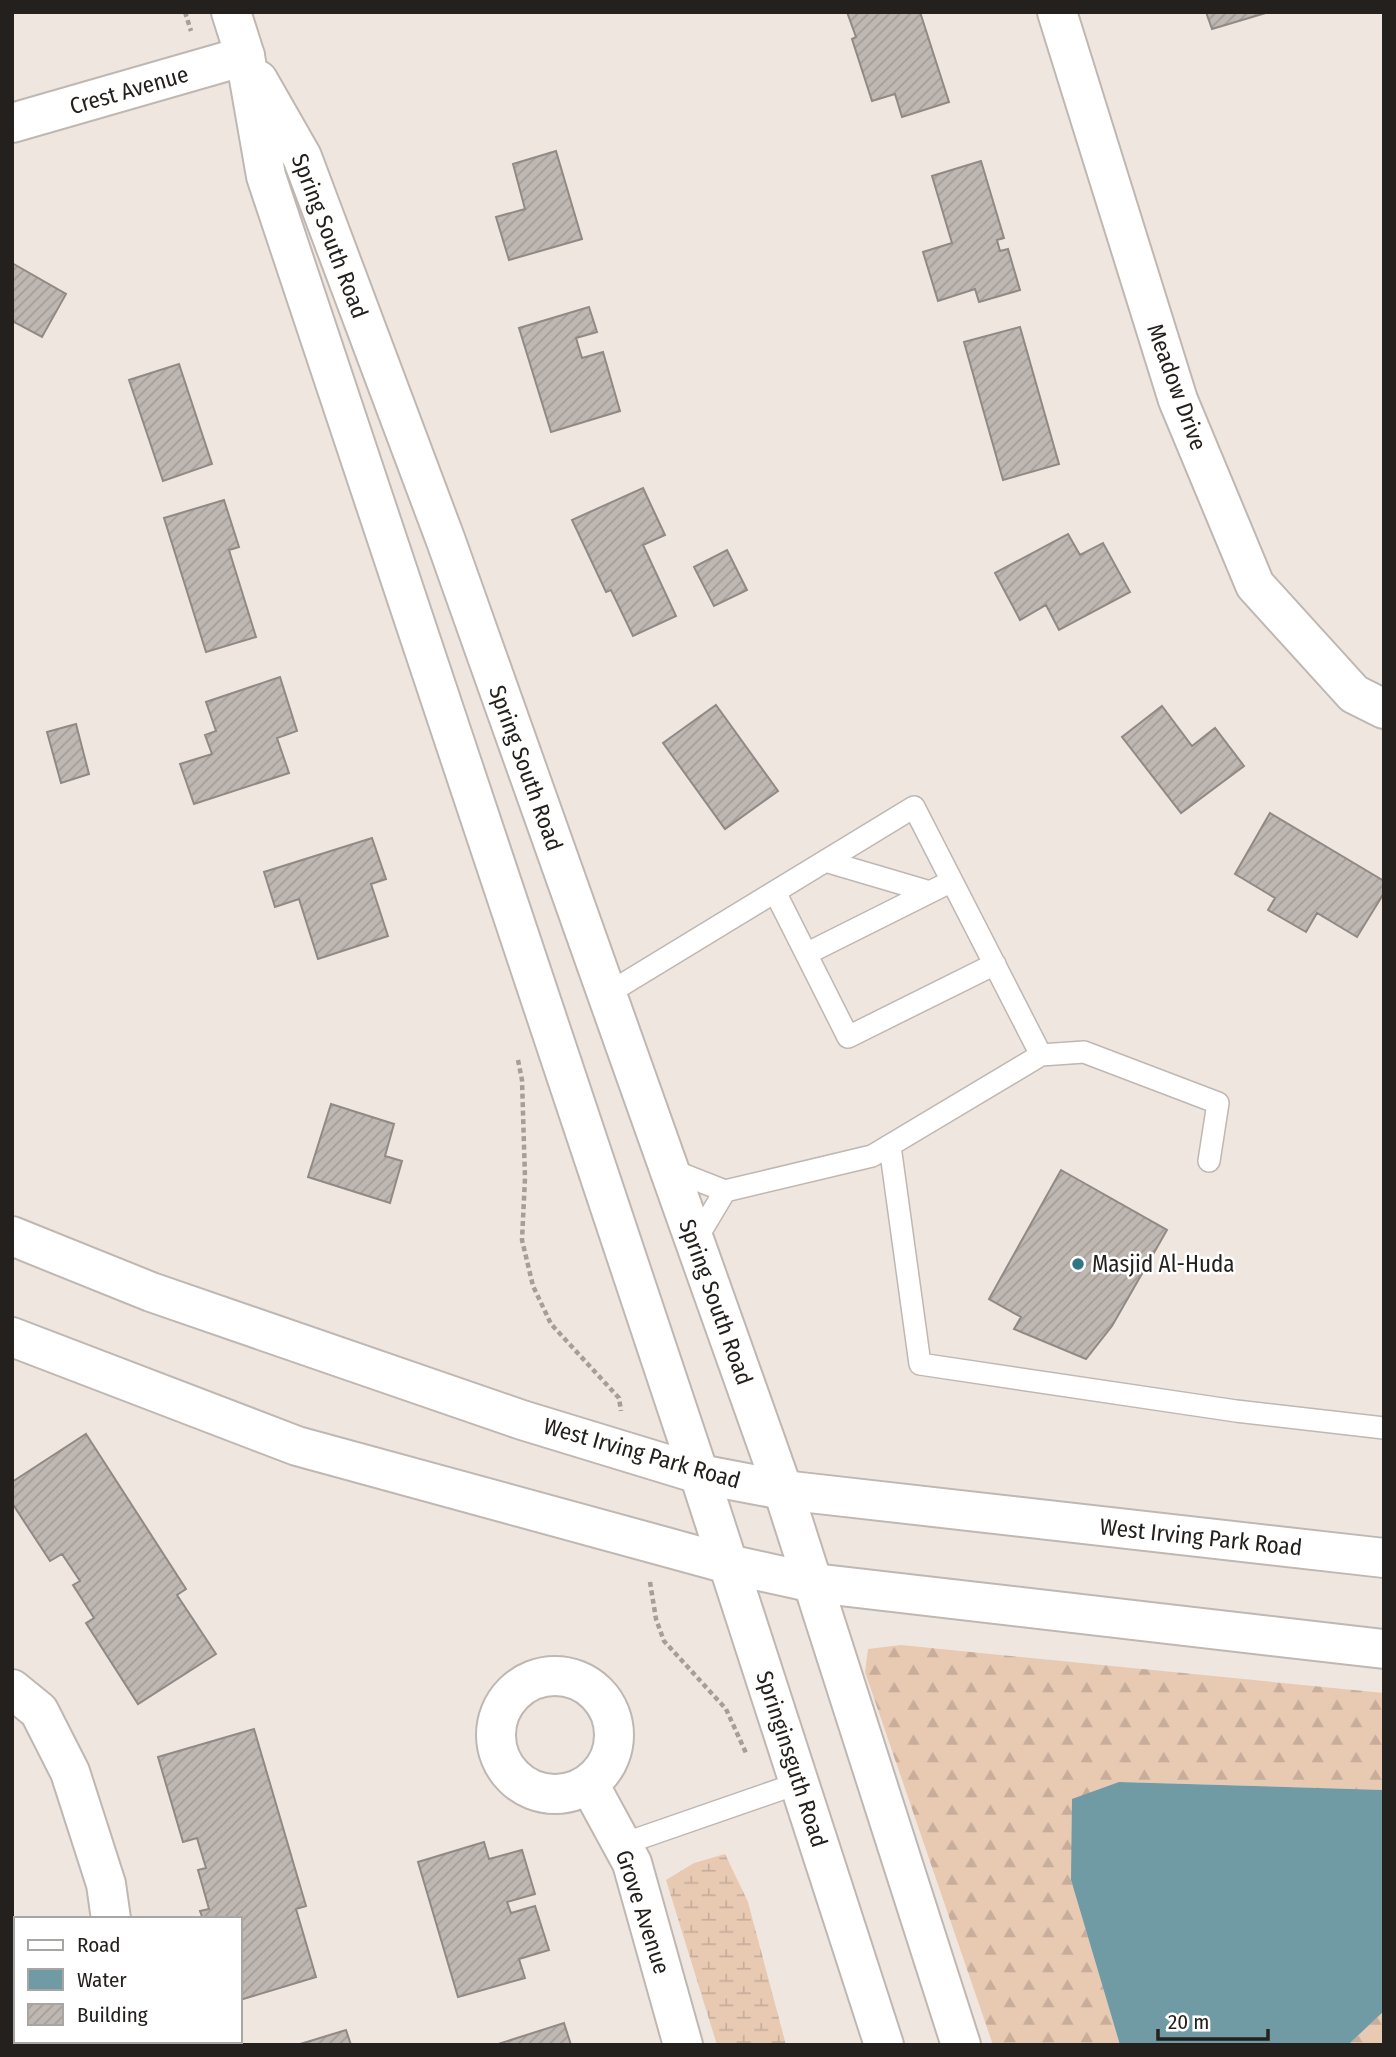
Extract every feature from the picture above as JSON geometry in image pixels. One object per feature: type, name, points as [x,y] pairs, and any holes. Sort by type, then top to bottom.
[{"type":"street","name":"Spring South Road","points":[[231,12],[245,56],[266,176],[699,1474]]},
{"type":"street","name":"Meadow Drive","points":[[1057,12],[1178,400],[1255,585],[1354,694],[1384,709]]},
{"type":"street","name":"Crest Avenue","points":[[12,123],[245,56]]},
{"type":"street","name":"Spring South Road","points":[[245,56],[302,157],[446,541],[783,1490]]},
{"type":"street","name":"West Irving Park Road","points":[[12,1236],[151,1292],[296,1343],[522,1420],[699,1474],[783,1490],[1384,1558]]},
{"type":"street","points":[[12,1337],[297,1446],[728,1564],[814,1583],[1384,1649]]},
{"type":"street","name":"Springinsguth Road","points":[[699,1474],[884,2045]]},
{"type":"street","points":[[783,1490],[961,2045]]},
{"type":"street","points":[[12,1689],[39,1711],[70,1772],[106,1884],[111,1917]]},
{"type":"street","name":"Grove Avenue","points":[[589,1784],[632,1863],[683,2045]]},
{"type":"lane","points":[[607,994],[914,807],[1041,1055]]},
{"type":"lane","points":[[825,861],[930,892]]},
{"type":"lane","points":[[806,954],[952,881]]},
{"type":"lane","points":[[775,892],[848,1037],[995,964]]},
{"type":"lane","points":[[669,1169],[726,1191],[872,1156],[1041,1055],[1084,1052],[1217,1103],[1209,1161]]},
{"type":"lane","points":[[890,1146],[920,1364],[1236,1411],[1384,1428]]},
{"type":"lane","points":[[695,1241],[726,1191]]},
{"type":"lane","points":[[622,1844],[799,1783]]},
{"type":"path","points":[[185,12],[202,69]]},
{"type":"path","points":[[517,1053],[522,1080],[522,1240],[533,1286],[551,1324],[619,1398]]},
{"type":"green space","points":[[901,1645],[1384,1693],[1384,1790],[1119,1782],[1071,1880],[1120,2045],[993,2045],[865,1672],[868,1649]]},
{"type":"green space","points":[[725,1854],[748,1902],[786,2045],[717,2045],[666,1880],[694,1863]]},
{"type":"green space","points":[[1384,2011],[1384,2045],[1348,2045]]},
{"type":"water","points":[[1119,1782],[1384,1790],[1384,2011],[1348,2045],[1120,2045],[1071,1880],[1072,1799]]},
{"type":"building","points":[[847,12],[920,12],[949,102],[902,117],[895,94],[872,101],[852,39],[856,37]]},
{"type":"building","points":[[1206,12],[1269,12],[1212,29]]},
{"type":"building","points":[[556,151],[582,239],[509,260],[496,217],[525,209],[513,164]]},
{"type":"building","points":[[981,161],[1004,238],[997,240],[1000,251],[1008,249],[1020,290],[979,302],[975,289],[938,301],[923,252],[952,243],[932,176]]},
{"type":"building","points":[[12,263],[66,294],[42,337],[12,321]]},
{"type":"building","points":[[589,307],[597,332],[576,338],[582,358],[603,352],[620,411],[551,432],[519,328]]},
{"type":"building","points":[[1020,327],[1059,464],[1003,480],[964,342]]},
{"type":"building","points":[[179,364],[212,464],[163,481],[129,380]]},
{"type":"building","points":[[643,488],[665,535],[643,545],[676,616],[633,636],[611,590],[606,592],[572,520]]},
{"type":"building","points":[[224,500],[239,547],[229,550],[256,637],[206,652],[164,518]]},
{"type":"building","points":[[1068,534],[1080,555],[1103,543],[1130,592],[1059,630],[1046,605],[1020,620],[995,573]]},
{"type":"building","points":[[727,550],[747,590],[714,606],[694,567]]},
{"type":"building","points":[[280,677],[297,731],[277,738],[289,773],[194,804],[180,764],[212,754],[205,735],[216,731],[206,702]]},
{"type":"building","points":[[716,705],[778,791],[725,829],[663,743]]},
{"type":"building","points":[[1162,706],[1192,746],[1215,728],[1244,766],[1181,813],[1122,737]]},
{"type":"building","points":[[76,724],[89,774],[61,783],[47,732]]},
{"type":"building","points":[[1270,813],[1384,881],[1384,893],[1357,937],[1317,913],[1306,932],[1268,910],[1275,898],[1235,874]]},
{"type":"building","points":[[372,838],[386,879],[371,884],[388,936],[318,959],[299,899],[275,907],[264,872]]},
{"type":"building","points":[[331,1104],[394,1124],[385,1156],[402,1161],[390,1203],[308,1177]]},
{"type":"building","name":"Masjid Al-Huda","points":[[1061,1170],[1167,1230],[1112,1326],[1086,1359],[1014,1329],[1021,1317],[989,1299]]},
{"type":"building","points":[[86,1434],[186,1589],[177,1595],[216,1654],[138,1704],[86,1623],[94,1618],[73,1585],[80,1581],[62,1554],[50,1561],[12,1503],[12,1482]]},
{"type":"building","points":[[254,1729],[306,1906],[296,1909],[316,1977],[242,1999],[242,1917],[202,1917],[200,1911],[209,1909],[198,1870],[206,1868],[197,1838],[183,1842],[158,1757]]},
{"type":"building","points":[[484,1842],[489,1859],[522,1850],[535,1894],[507,1902],[511,1913],[535,1906],[549,1950],[519,1959],[525,1978],[458,1997],[418,1862]]},
{"type":"building","points":[[564,2023],[571,2045],[495,2045]]},
{"type":"building","points":[[346,2030],[351,2045],[297,2045]]},
{"type":"place","name":"Masjid Al-Huda","points":[[1078,1264]]}]
